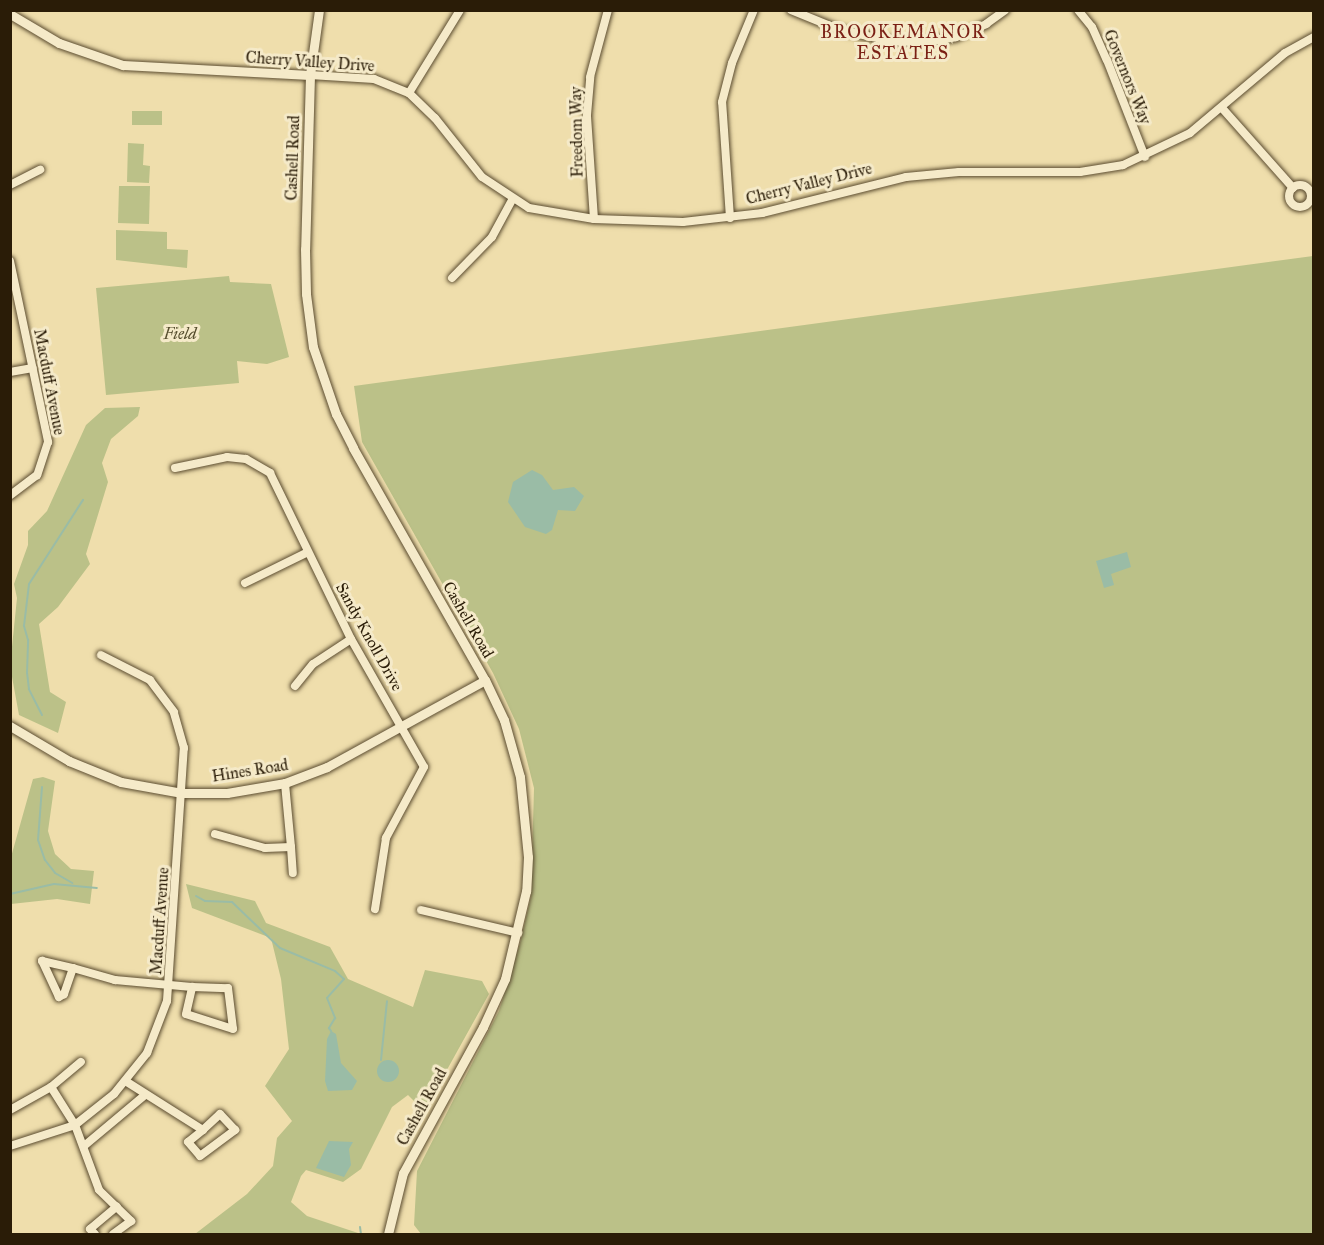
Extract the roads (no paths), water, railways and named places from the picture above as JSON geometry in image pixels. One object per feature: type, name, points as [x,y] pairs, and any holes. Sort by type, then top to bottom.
[{"type":"street","name":"Cashell Road","points":[[319,10],[310,75],[305,249],[306,294],[313,347],[332,404],[353,448],[485,680],[504,720],[520,777],[525,812],[526,891],[518,933],[505,979],[488,1018],[403,1173],[388,1234]]},
{"type":"street","points":[[409,93],[460,10]]},
{"type":"street","name":"Freedom Way","points":[[594,219],[587,115],[590,77],[608,10]]},
{"type":"street","points":[[730,218],[722,141],[722,102],[732,63],[754,10]]},
{"type":"street","points":[[791,10],[840,30],[890,40],[926,42],[956,37],[986,24],[1005,10]]},
{"type":"street","name":"Governors Way","points":[[1078,10],[1092,27],[1145,157]]},
{"type":"street","name":"Cherry Valley Drive","points":[[10,14],[40,34],[74,50],[123,65],[374,80],[409,93],[435,118],[482,177],[512,200],[546,213],[594,219],[665,222],[730,218],[906,177],[959,172],[1080,172],[1145,157],[1176,142],[1222,108],[1285,53],[1314,37]]},
{"type":"street","points":[[1222,108],[1293,188]]},
{"type":"street","points":[[10,185],[40,170]]},
{"type":"street","points":[[452,278],[492,237],[512,200]]},
{"type":"street","name":"Macduff Avenue","points":[[10,261],[48,442],[37,475],[10,495]]},
{"type":"street","points":[[10,372],[33,368]]},
{"type":"street","name":"Sandy Knoll Drive","points":[[175,468],[228,457],[258,464],[280,487],[308,552],[351,639],[403,725],[424,767],[386,838],[375,909]]},
{"type":"street","points":[[245,584],[308,552]]},
{"type":"street","points":[[294,686],[313,664],[351,639]]},
{"type":"street","name":"Macduff Avenue","points":[[10,1146],[75,1125],[127,1082],[159,1028],[170,983],[184,748],[174,712],[150,680],[101,655]]},
{"type":"street","name":"Hines Road","points":[[10,726],[69,761],[121,782],[182,793],[227,794],[285,783],[327,767],[485,680]]},
{"type":"street","points":[[285,783],[293,873]]},
{"type":"street","points":[[215,834],[265,848],[291,847]]},
{"type":"street","points":[[421,910],[518,933]]},
{"type":"street","points":[[73,968],[64,994],[59,997],[42,961],[73,968],[115,980],[228,988],[233,1029],[186,1014],[192,987]]},
{"type":"street","points":[[10,1110],[51,1087],[81,1062]]},
{"type":"street","points":[[127,1082],[204,1130]]},
{"type":"street","points":[[51,1087],[75,1125],[99,1190],[130,1221],[113,1234]]},
{"type":"street","points":[[84,1146],[145,1095]]},
{"type":"street","points":[[220,1114],[235,1130],[200,1156],[188,1142],[204,1130],[220,1114]]},
{"type":"street","points":[[95,1234],[90,1229],[117,1206]]},
{"type":"waterway","points":[[42,715],[29,689],[27,673],[28,640],[24,626],[29,584],[83,500]]},
{"type":"waterway","points":[[42,787],[38,840],[45,860],[55,873],[72,883]]},
{"type":"waterway","points":[[10,894],[54,884],[97,888]]},
{"type":"waterway","points":[[196,896],[205,901],[232,902],[280,948],[335,971],[344,979],[327,998],[335,1018],[329,1028],[331,1031]]},
{"type":"waterway","points":[[381,1060],[387,1001]]},
{"type":"waterway","points":[[360,1227],[361,1234]]},
{"type":"district","name":"BROOKEMANOR ESTATES","points":[[903,43]]},
{"type":"park label","name":"Field","points":[[180,334]]}]
